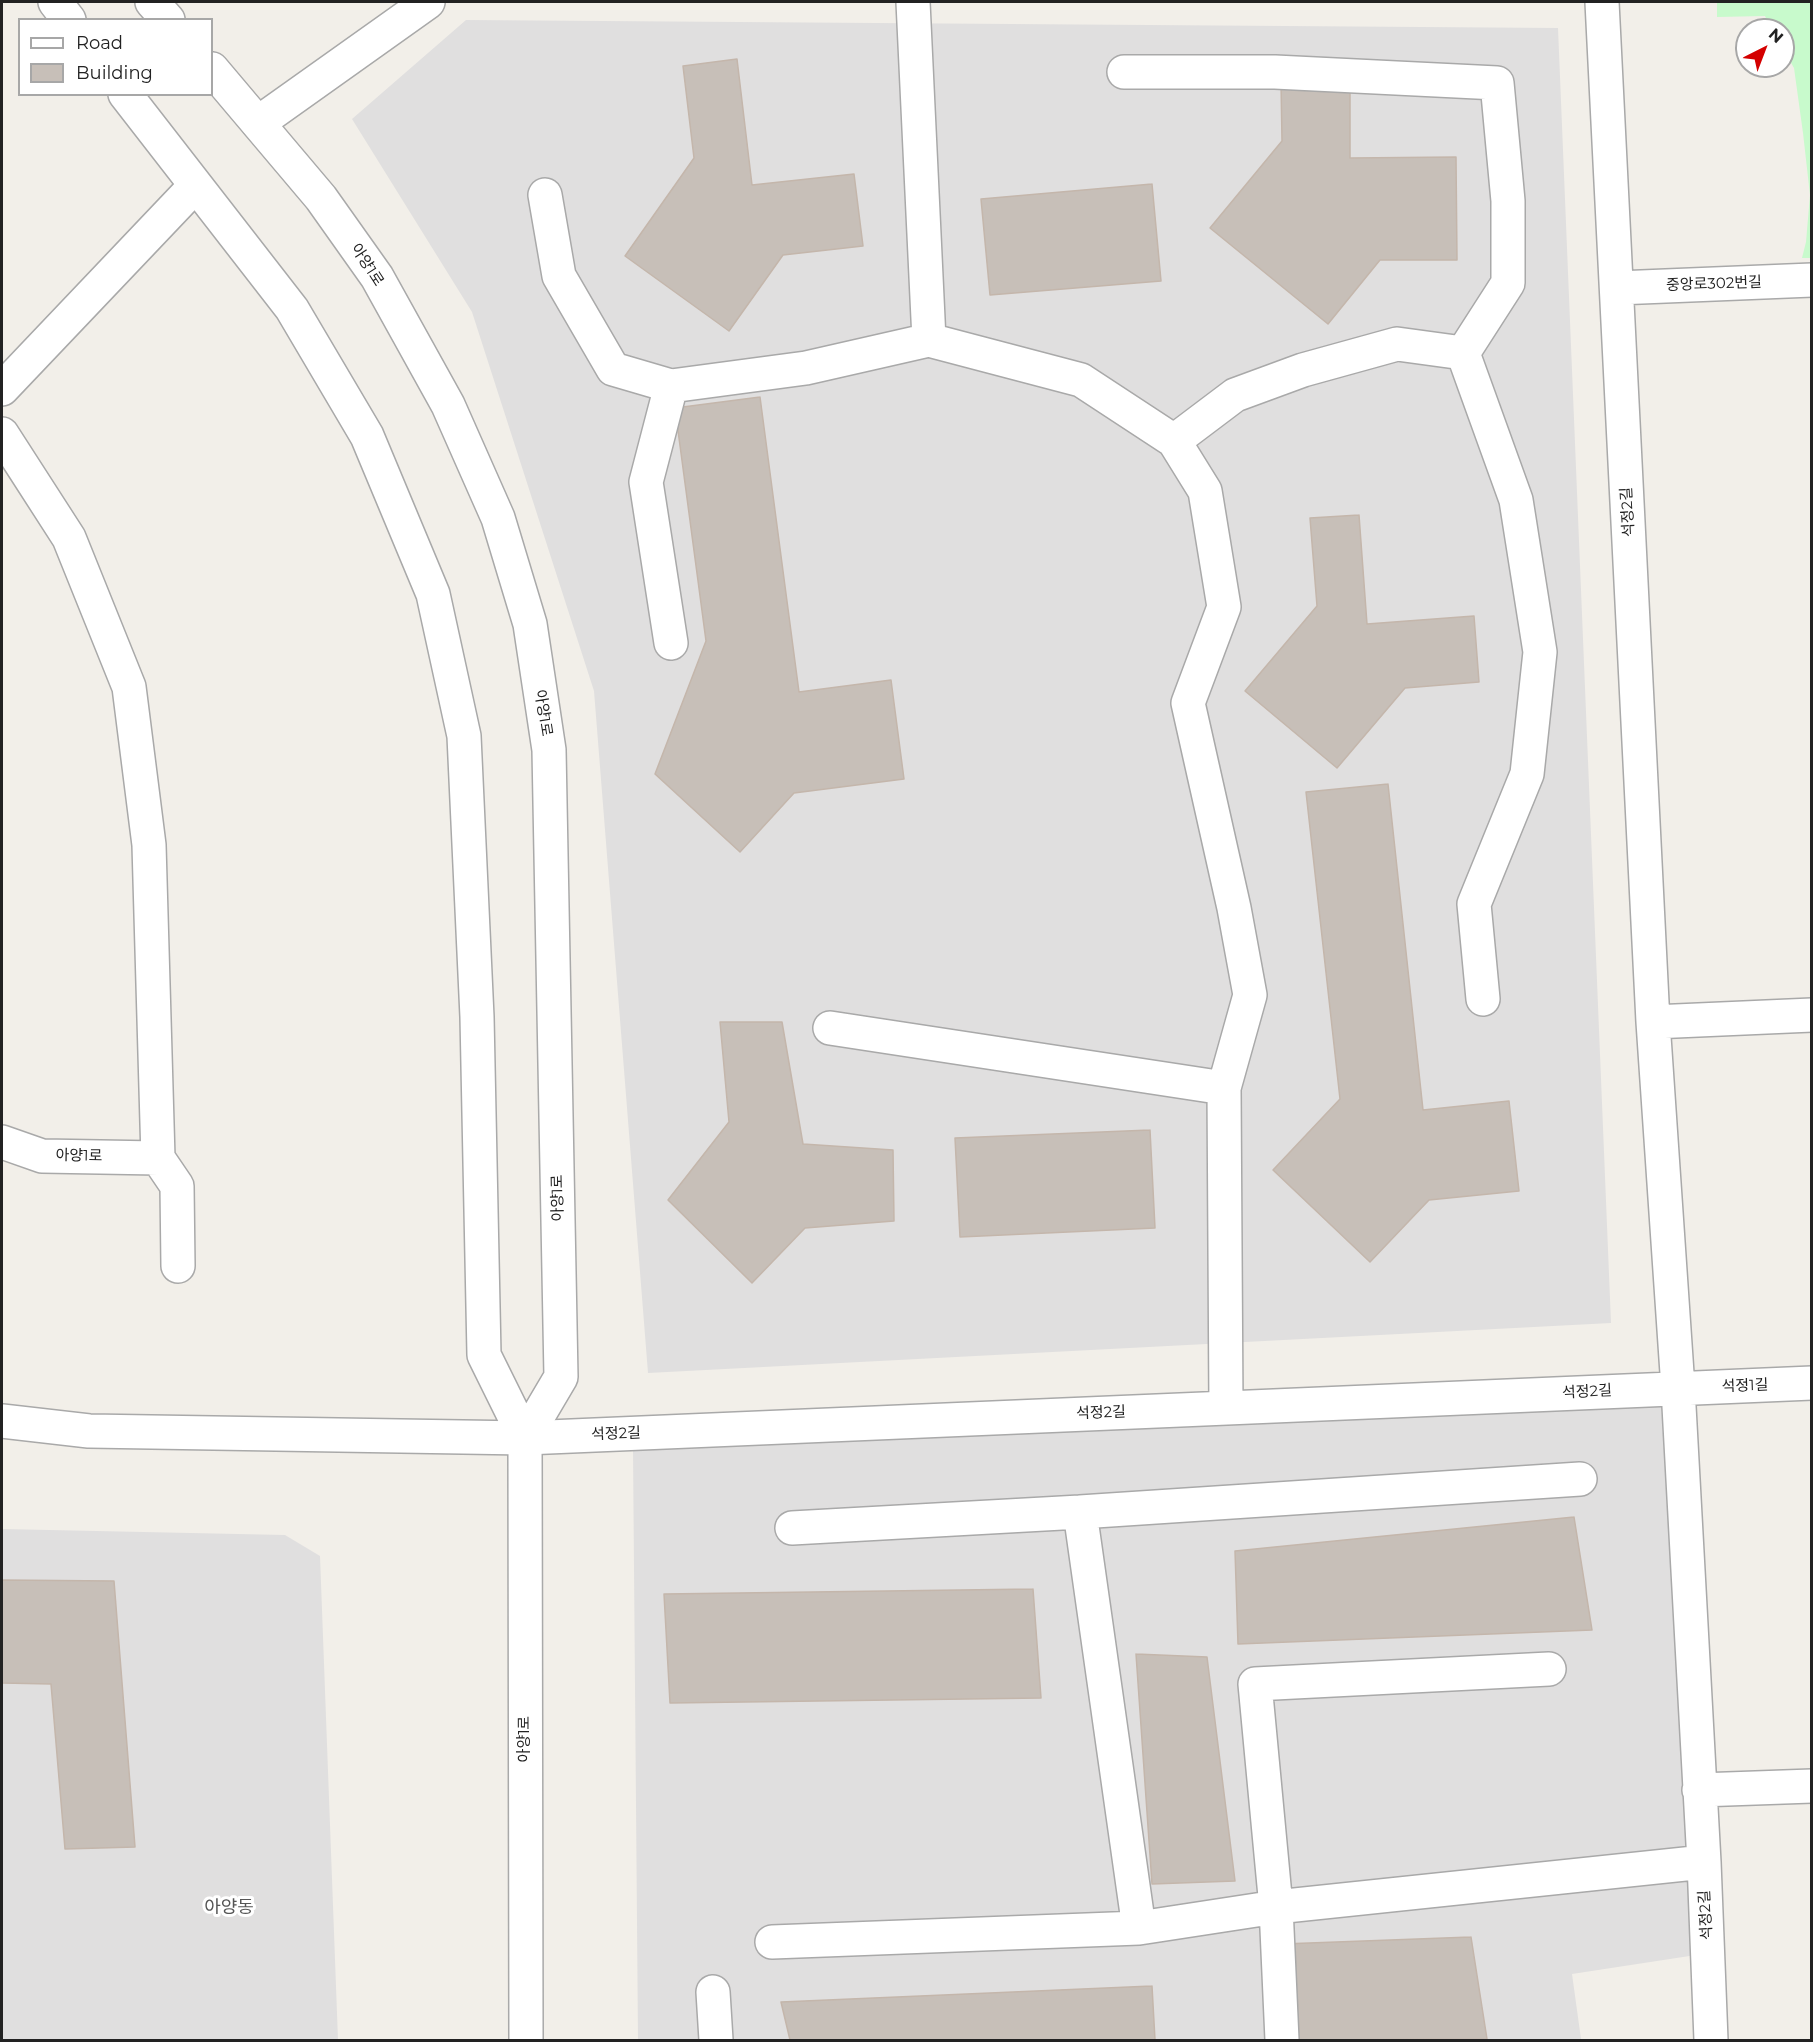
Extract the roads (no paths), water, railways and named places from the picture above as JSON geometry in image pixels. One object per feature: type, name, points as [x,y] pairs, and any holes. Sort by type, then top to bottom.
[{"type":"street","points":[[55,2],[67,18]]},
{"type":"street","points":[[152,2],[166,18]]},
{"type":"street","points":[[258,123],[428,2]]},
{"type":"street","points":[[913,2],[929,340]]},
{"type":"street","name":"석정2길","points":[[1602,2],[1653,1022],[1678,1388],[1704,1862],[1711,2040]]},
{"type":"street","name":"아양1로","points":[[213,70],[321,198],[377,277],[448,405],[498,519],[530,624],[549,750],[561,1377],[525,1438]]},
{"type":"street","points":[[1124,72],[1275,72],[1497,83],[1508,201],[1508,283],[1463,353]]},
{"type":"street","name":"아양1로","points":[[127,96],[292,309],[367,436],[433,594],[464,736],[477,1017],[484,1355],[525,1438],[526,2040]]},
{"type":"street","points":[[2,389],[195,186]]},
{"type":"street","points":[[545,195],[559,276],[613,369],[671,386],[806,368],[929,340],[1081,380],[1174,441],[1205,491],[1224,607],[1188,703],[1234,908],[1250,995],[1224,1088],[1226,1408]]},
{"type":"street","name":"중앙로302번길","points":[[1617,288],[1812,279]]},
{"type":"street","points":[[1174,441],[1235,395],[1303,370],[1397,344],[1463,353]]},
{"type":"street","points":[[1463,353],[1516,500],[1540,652],[1527,774],[1474,904],[1483,999]]},
{"type":"street","points":[[671,386],[646,482],[671,643]]},
{"type":"street","points":[[2,434],[69,538],[129,687],[150,845],[158,1158],[177,1186],[178,1266]]},
{"type":"street","points":[[1653,1022],[1812,1015]]},
{"type":"street","points":[[830,1028],[1224,1088]]},
{"type":"street","name":"아양1로","points":[[2,1142],[42,1156],[158,1158]]},
{"type":"street","name":"석정1길","points":[[1678,1388],[1812,1383]]},
{"type":"street","name":"석정2길","points":[[2,1421],[89,1431],[525,1438],[1678,1388]]},
{"type":"street","points":[[792,1528],[1080,1512],[1580,1479]]},
{"type":"street","points":[[1080,1512],[1139,1928]]},
{"type":"street","points":[[1282,2040],[1276,1907],[1255,1684],[1549,1669]]},
{"type":"street","points":[[1700,1790],[1812,1786]]},
{"type":"street","points":[[772,1942],[1139,1928],[1276,1907],[1704,1862]]},
{"type":"street","points":[[712,1992],[716,2040]]},
{"type":"district","name":"아양동","points":[[229,1908]]}]
